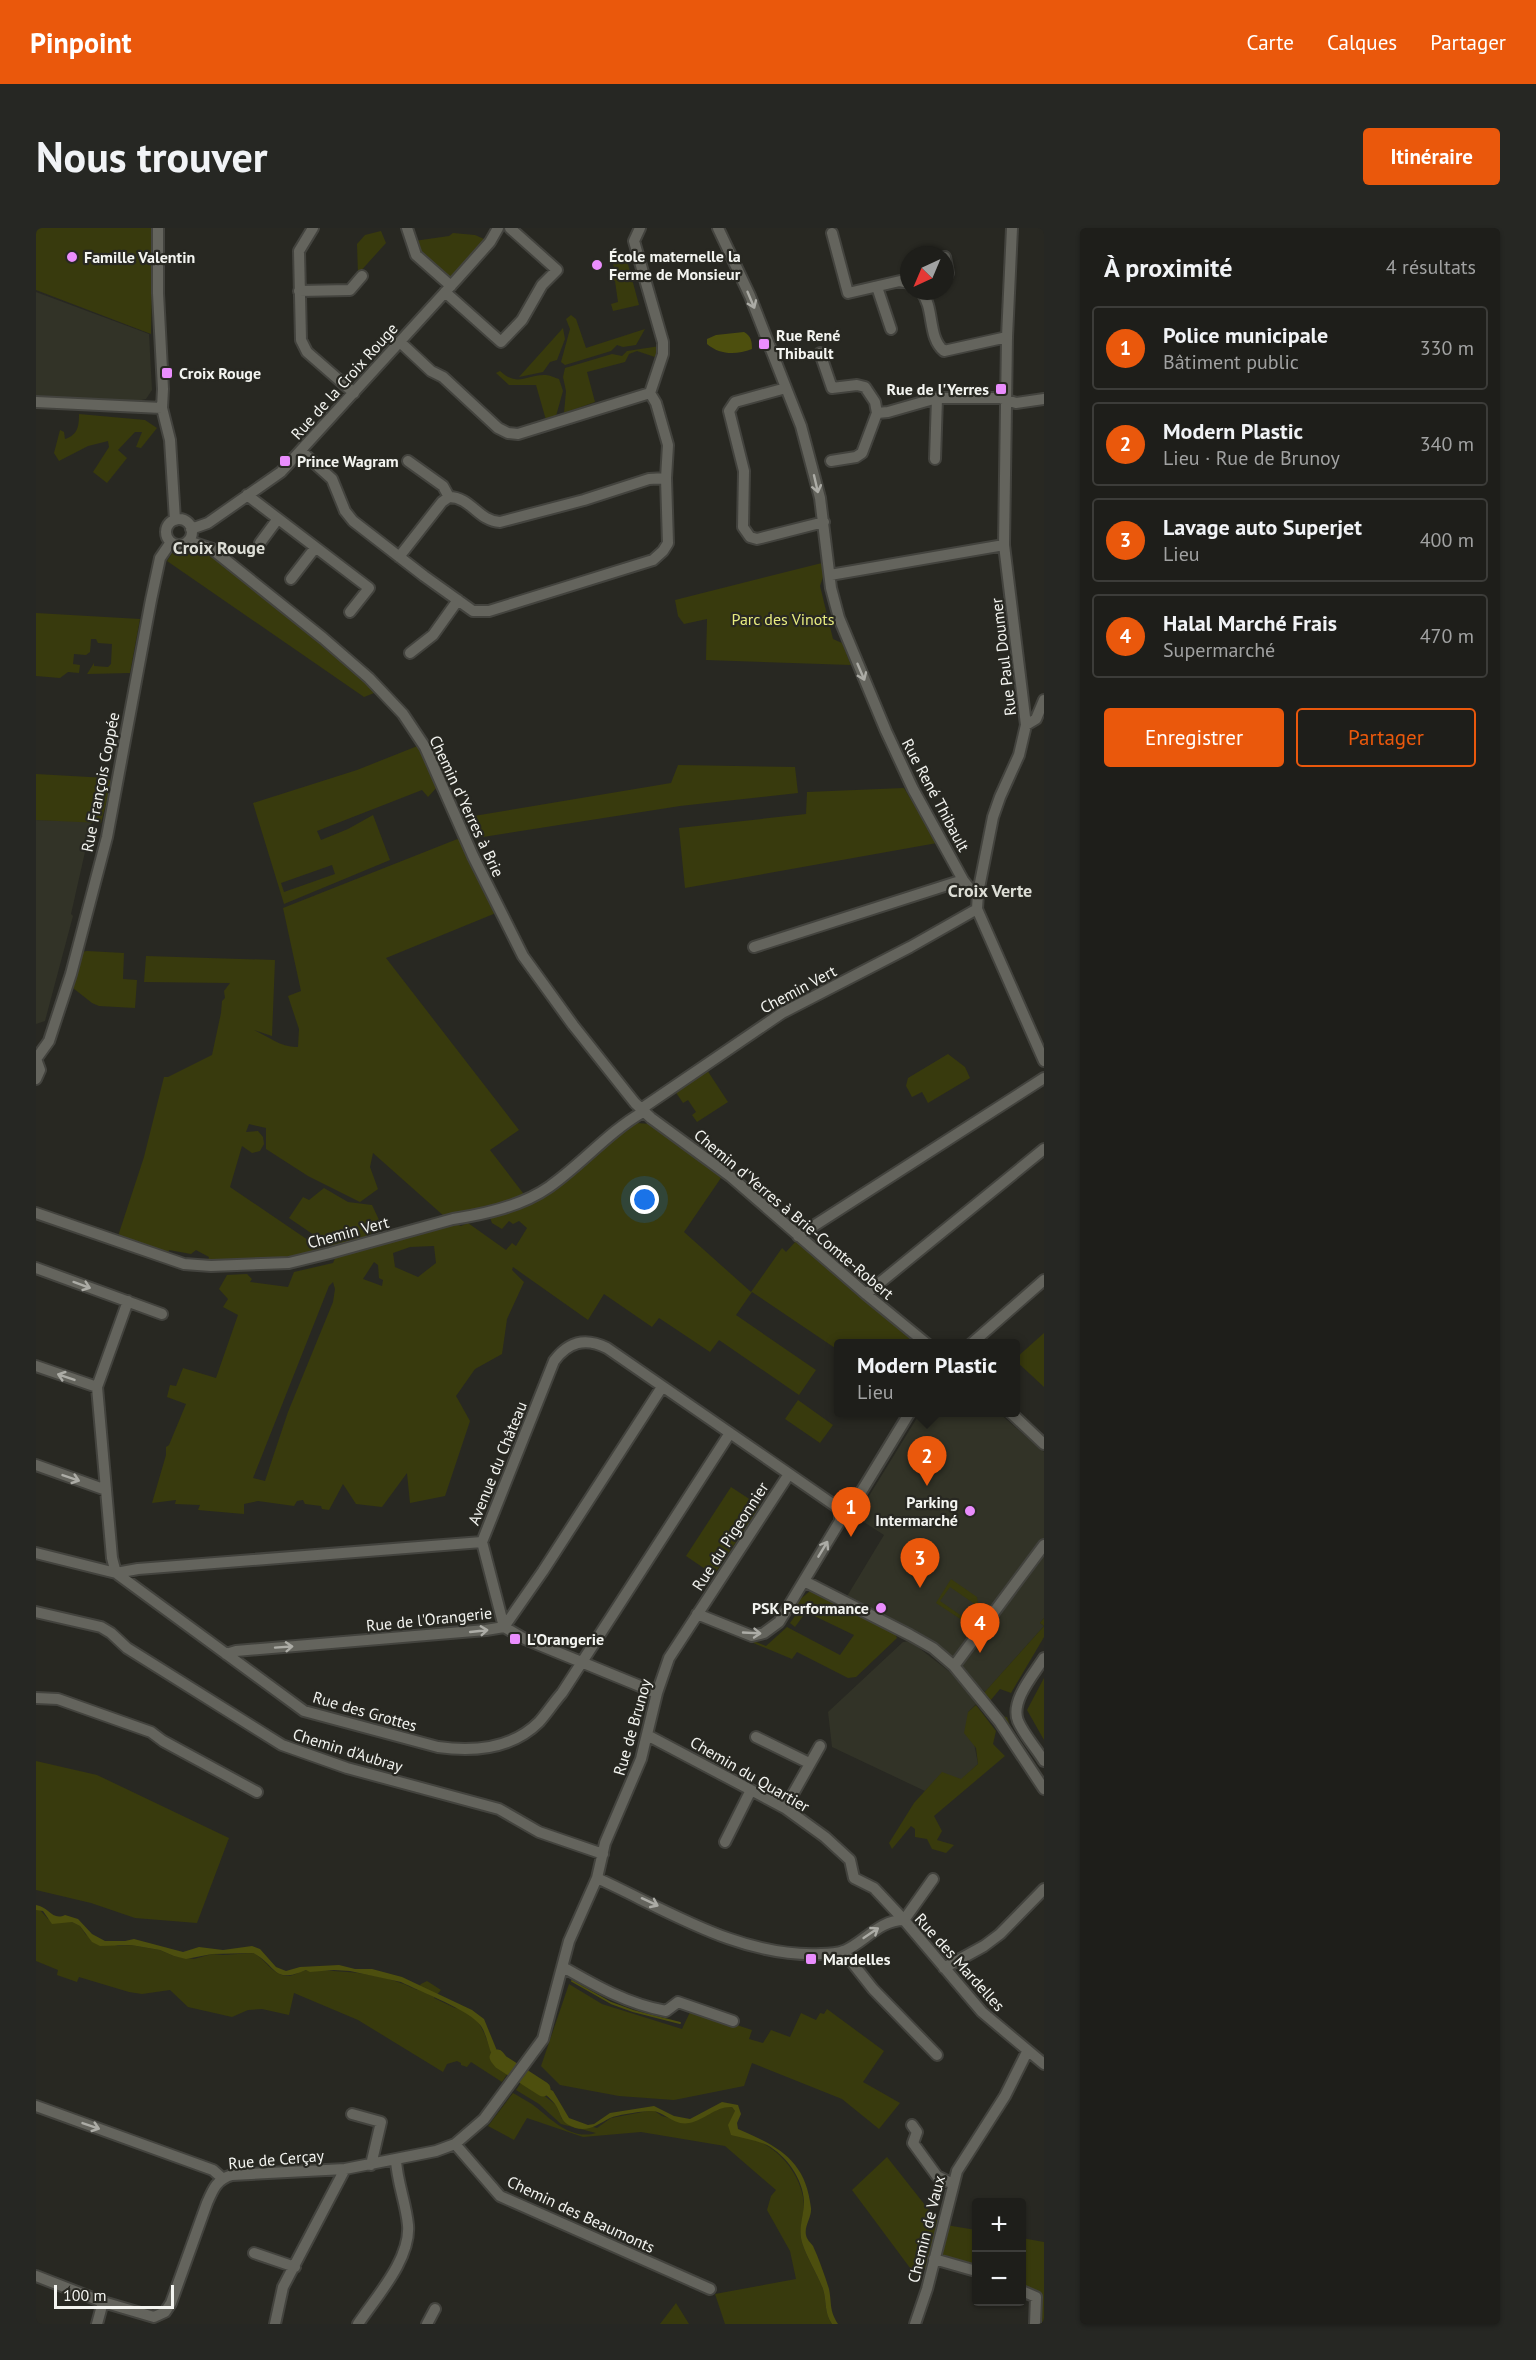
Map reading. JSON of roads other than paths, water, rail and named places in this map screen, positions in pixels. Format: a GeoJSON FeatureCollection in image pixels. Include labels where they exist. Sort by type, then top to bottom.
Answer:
{"type":"FeatureCollection","features":[{"type":"Feature","properties":{"kind":"street"},"geometry":{"type":"LineString","coordinates":[[158,228],[162,408],[170,440],[175,520]]}},
{"type":"Feature","properties":{"kind":"street"},"geometry":{"type":"LineString","coordinates":[[313,228],[299,250],[301,340],[303,348],[354,393]]}},
{"type":"Feature","properties":{"kind":"street"},"geometry":{"type":"LineString","coordinates":[[407,228],[410,243],[416,255],[501,342],[522,320],[542,285],[557,270],[510,228]]}},
{"type":"Feature","properties":{"kind":"street","name":"Rue de la Croix Rouge"},"geometry":{"type":"LineString","coordinates":[[191,529],[208,523],[281,472],[490,242],[498,228]]}},
{"type":"Feature","properties":{"kind":"street"},"geometry":{"type":"LineString","coordinates":[[301,451],[332,479],[345,511],[353,522],[473,611],[489,611],[653,560],[663,552],[668,543],[666,478],[668,445],[656,403],[650,393],[663,354],[663,342],[634,241],[640,228]]}},
{"type":"Feature","properties":{"kind":"street","name":"Rue René Thibault"},"geometry":{"type":"LineString","coordinates":[[718,228],[750,296],[801,426],[824,522],[831,588],[839,618],[913,789],[963,880],[970,889],[978,893]]}},
{"type":"Feature","properties":{"kind":"street","name":"Rue Paul Doumer"},"geometry":{"type":"LineString","coordinates":[[1012,228],[1007,338],[1004,545],[1035,722],[993,817],[977,909],[1044,1061]]}},
{"type":"Feature","properties":{"kind":"street"},"geometry":{"type":"LineString","coordinates":[[832,233],[848,293],[900,281]]}},
{"type":"Feature","properties":{"kind":"street"},"geometry":{"type":"LineString","coordinates":[[299,291],[350,290],[362,276]]}},
{"type":"Feature","properties":{"kind":"street"},"geometry":{"type":"LineString","coordinates":[[877,286],[891,329]]}},
{"type":"Feature","properties":{"kind":"street"},"geometry":{"type":"LineString","coordinates":[[927,300],[937,345],[945,351],[1007,338]]}},
{"type":"Feature","properties":{"kind":"street"},"geometry":{"type":"LineString","coordinates":[[400,342],[431,371],[443,377],[498,428],[508,433],[518,434],[650,393]]}},
{"type":"Feature","properties":{"kind":"street"},"geometry":{"type":"LineString","coordinates":[[820,352],[832,388],[857,385],[865,387],[875,402],[877,412],[862,453],[856,457],[831,461]]}},
{"type":"Feature","properties":{"kind":"street"},"geometry":{"type":"LineString","coordinates":[[786,388],[735,402],[729,411],[744,471],[743,527],[750,537],[757,539],[824,522]]}},
{"type":"Feature","properties":{"kind":"street"},"geometry":{"type":"LineString","coordinates":[[935,459],[937,398]]}},
{"type":"Feature","properties":{"kind":"street"},"geometry":{"type":"LineString","coordinates":[[877,412],[888,412],[937,398],[1000,398],[1016,403],[1044,399]]}},
{"type":"Feature","properties":{"kind":"street"},"geometry":{"type":"LineString","coordinates":[[36,402],[162,408]]}},
{"type":"Feature","properties":{"kind":"street"},"geometry":{"type":"LineString","coordinates":[[408,460],[443,486],[449,497]]}},
{"type":"Feature","properties":{"kind":"street"},"geometry":{"type":"LineString","coordinates":[[399,557],[442,502],[449,497],[459,497],[488,520],[509,522],[629,484],[666,478]]}},
{"type":"Feature","properties":{"kind":"street"},"geometry":{"type":"LineString","coordinates":[[247,495],[369,588],[350,612]]}},
{"type":"Feature","properties":{"kind":"street"},"geometry":{"type":"LineString","coordinates":[[175,520],[183,520],[191,529],[188,541],[182,544],[171,542],[166,528],[175,520]]}},
{"type":"Feature","properties":{"kind":"street"},"geometry":{"type":"LineString","coordinates":[[260,543],[277,520]]}},
{"type":"Feature","properties":{"kind":"street","name":"Chemin d'Yerres à Brie"},"geometry":{"type":"LineString","coordinates":[[188,541],[212,549],[323,638],[369,678],[403,714],[425,747],[473,856],[523,956],[579,1033],[642,1111]]}},
{"type":"Feature","properties":{"kind":"street","name":"Rue François Coppée"},"geometry":{"type":"LineString","coordinates":[[36,1059],[49,1041],[71,974],[107,837],[158,567],[171,542]]}},
{"type":"Feature","properties":{"kind":"street"},"geometry":{"type":"LineString","coordinates":[[830,575],[1004,545]]}},
{"type":"Feature","properties":{"kind":"street"},"geometry":{"type":"LineString","coordinates":[[291,579],[315,548]]}},
{"type":"Feature","properties":{"kind":"street"},"geometry":{"type":"LineString","coordinates":[[410,653],[433,635],[458,600]]}},
{"type":"Feature","properties":{"kind":"street"},"geometry":{"type":"LineString","coordinates":[[1035,722],[1044,700]]}},
{"type":"Feature","properties":{"kind":"street"},"geometry":{"type":"LineString","coordinates":[[754,947],[963,880]]}},
{"type":"Feature","properties":{"kind":"street","name":"Chemin Vert"},"geometry":{"type":"LineString","coordinates":[[36,1213],[184,1264],[211,1266],[289,1263],[453,1219],[473,1216],[530,1198],[550,1186],[642,1111],[782,1013],[910,947],[977,909]]}},
{"type":"Feature","properties":{"kind":"street"},"geometry":{"type":"LineString","coordinates":[[36,1059],[40,1070],[36,1079]]}},
{"type":"Feature","properties":{"kind":"street"},"geometry":{"type":"LineString","coordinates":[[798,1236],[1044,1078]]}},
{"type":"Feature","properties":{"kind":"street","name":"Chemin d'Yerres à Brie-Comte-Robert"},"geometry":{"type":"LineString","coordinates":[[642,1111],[730,1176],[921,1339]]}},
{"type":"Feature","properties":{"kind":"street"},"geometry":{"type":"LineString","coordinates":[[866,1294],[1044,1149]]}},
{"type":"Feature","properties":{"kind":"street"},"geometry":{"type":"LineString","coordinates":[[36,1268],[162,1314]]}},
{"type":"Feature","properties":{"kind":"street"},"geometry":{"type":"LineString","coordinates":[[977,1339],[1044,1280]]}},
{"type":"Feature","properties":{"kind":"street"},"geometry":{"type":"LineString","coordinates":[[116,1573],[112,1558],[97,1387],[128,1301]]}},
{"type":"Feature","properties":{"kind":"street","name":"Avenue du Château"},"geometry":{"type":"LineString","coordinates":[[36,1552],[116,1573],[138,1569],[482,1542],[554,1361],[561,1350],[574,1342],[590,1341],[598,1344],[841,1509]]}},
{"type":"Feature","properties":{"kind":"street"},"geometry":{"type":"LineString","coordinates":[[36,1366],[97,1387]]}},
{"type":"Feature","properties":{"kind":"street"},"geometry":{"type":"LineString","coordinates":[[504,1627],[662,1387]]}},
{"type":"Feature","properties":{"kind":"street"},"geometry":{"type":"LineString","coordinates":[[697,1614],[752,1636],[764,1633],[779,1622],[840,1521],[841,1509],[855,1502],[908,1417]]}},
{"type":"Feature","properties":{"kind":"street"},"geometry":{"type":"LineString","coordinates":[[1014,1417],[1044,1444]]}},
{"type":"Feature","properties":{"kind":"street","name":"Rue des Grottes"},"geometry":{"type":"LineString","coordinates":[[116,1573],[304,1711],[438,1747],[459,1750],[488,1748],[514,1740],[538,1723],[562,1693],[730,1434]]}},
{"type":"Feature","properties":{"kind":"street"},"geometry":{"type":"LineString","coordinates":[[36,1465],[106,1490]]}},
{"type":"Feature","properties":{"kind":"street","name":"Rue du Pigeonnier"},"geometry":{"type":"LineString","coordinates":[[697,1614],[789,1474]]}},
{"type":"Feature","properties":{"kind":"street"},"geometry":{"type":"LineString","coordinates":[[482,1542],[504,1627]]}},
{"type":"Feature","properties":{"kind":"street"},"geometry":{"type":"LineString","coordinates":[[954,1666],[1044,1545]]}},
{"type":"Feature","properties":{"kind":"street"},"geometry":{"type":"LineString","coordinates":[[804,1581],[933,1648],[954,1666],[999,1721],[1044,1789]]}},
{"type":"Feature","properties":{"kind":"street","name":"Chemin d'Aubray"},"geometry":{"type":"LineString","coordinates":[[36,1612],[101,1627],[127,1648],[282,1745],[347,1768],[499,1809],[538,1832],[603,1854]]}},
{"type":"Feature","properties":{"kind":"street","name":"Rue de Brunoy"},"geometry":{"type":"LineString","coordinates":[[513,2082],[543,2039],[569,1941],[597,1878],[603,1854],[641,1759],[657,1693],[669,1658],[697,1614]]}},
{"type":"Feature","properties":{"kind":"street","name":"Rue de l'Orangerie"},"geometry":{"type":"LineString","coordinates":[[226,1654],[236,1651],[504,1627],[525,1639],[657,1693]]}},
{"type":"Feature","properties":{"kind":"street"},"geometry":{"type":"LineString","coordinates":[[1044,1658],[1020,1696],[1017,1709],[1018,1720],[1044,1761]]}},
{"type":"Feature","properties":{"kind":"street"},"geometry":{"type":"LineString","coordinates":[[36,1698],[58,1699],[151,1732],[163,1741],[257,1792]]}},
{"type":"Feature","properties":{"kind":"street","name":"Chemin du Quartier"},"geometry":{"type":"LineString","coordinates":[[647,1736],[785,1808],[825,1837],[850,1860],[854,1878],[874,1888],[904,1920]]}},
{"type":"Feature","properties":{"kind":"street"},"geometry":{"type":"LineString","coordinates":[[756,1737],[809,1763]]}},
{"type":"Feature","properties":{"kind":"street"},"geometry":{"type":"LineString","coordinates":[[785,1808],[820,1746]]}},
{"type":"Feature","properties":{"kind":"street"},"geometry":{"type":"LineString","coordinates":[[725,1842],[751,1790]]}},
{"type":"Feature","properties":{"kind":"street","name":"Rue des Mardelles"},"geometry":{"type":"LineString","coordinates":[[597,1878],[717,1935],[765,1950],[820,1954],[843,1951],[883,1924],[894,1920],[904,1920],[982,2012],[1044,2064]]}},
{"type":"Feature","properties":{"kind":"street"},"geometry":{"type":"LineString","coordinates":[[904,1920],[933,1879]]}},
{"type":"Feature","properties":{"kind":"street"},"geometry":{"type":"LineString","coordinates":[[944,1968],[984,1946],[1000,1934],[1044,1889]]}},
{"type":"Feature","properties":{"kind":"street"},"geometry":{"type":"LineString","coordinates":[[843,1951],[873,1989],[937,2055]]}},
{"type":"Feature","properties":{"kind":"street"},"geometry":{"type":"LineString","coordinates":[[563,1967],[613,1995],[642,2007],[666,2011],[678,2002],[733,2021]]}},
{"type":"Feature","properties":{"kind":"street","name":"Chemin de Vaux"},"geometry":{"type":"LineString","coordinates":[[915,2324],[927,2289],[957,2170],[1005,2096],[1027,2052]]}},
{"type":"Feature","properties":{"kind":"street","name":"Rue de Cerçay"},"geometry":{"type":"LineString","coordinates":[[36,2276],[103,2302],[162,2319],[171,2303],[213,2188],[222,2178],[232,2175],[345,2169],[436,2151],[455,2144],[484,2119],[513,2082]]}},
{"type":"Feature","properties":{"kind":"street"},"geometry":{"type":"LineString","coordinates":[[36,2106],[213,2170],[222,2178]]}},
{"type":"Feature","properties":{"kind":"street"},"geometry":{"type":"LineString","coordinates":[[352,2114],[381,2122],[371,2165]]}},
{"type":"Feature","properties":{"kind":"street"},"geometry":{"type":"LineString","coordinates":[[912,2125],[917,2132],[913,2143],[937,2176],[953,2184]]}},
{"type":"Feature","properties":{"kind":"street","name":"Chemin des Beaumonts"},"geometry":{"type":"LineString","coordinates":[[455,2144],[500,2196],[710,2289]]}},
{"type":"Feature","properties":{"kind":"street"},"geometry":{"type":"LineString","coordinates":[[358,2324],[401,2260],[406,2244],[408,2223],[396,2160]]}},
{"type":"Feature","properties":{"kind":"street"},"geometry":{"type":"LineString","coordinates":[[275,2324],[283,2288],[345,2169]]}},
{"type":"Feature","properties":{"kind":"street"},"geometry":{"type":"LineString","coordinates":[[254,2253],[295,2267]]}},
{"type":"Feature","properties":{"kind":"street"},"geometry":{"type":"LineString","coordinates":[[934,2259],[972,2270]]}},
{"type":"Feature","properties":{"kind":"street"},"geometry":{"type":"LineString","coordinates":[[1026,2293],[1036,2297],[1035,2324]]}},
{"type":"Feature","properties":{"kind":"street"},"geometry":{"type":"LineString","coordinates":[[97,2324],[103,2302]]}},
{"type":"Feature","properties":{"kind":"street"},"geometry":{"type":"LineString","coordinates":[[427,2324],[435,2309]]}},
{"type":"Feature","properties":{"kind":"waterway"},"geometry":{"type":"LineString","coordinates":[[572,1981],[611,2003],[680,2023]]}},
{"type":"Feature","properties":{"kind":"waterway"},"geometry":{"type":"LineString","coordinates":[[497,2057],[501,2062],[543,2089]]}},
{"type":"Feature","properties":{"kind":"place","name":"Famille Valentin"},"geometry":{"type":"Point","coordinates":[72,257]}},
{"type":"Feature","properties":{"kind":"place","name":"École maternelle la Ferme de Monsieur"},"geometry":{"type":"Point","coordinates":[597,265]}},
{"type":"Feature","properties":{"kind":"place","name":"Rue René Thibault"},"geometry":{"type":"Point","coordinates":[764,344]}},
{"type":"Feature","properties":{"kind":"place","name":"Croix Rouge"},"geometry":{"type":"Point","coordinates":[167,373]}},
{"type":"Feature","properties":{"kind":"place","name":"Rue de l'Yerres"},"geometry":{"type":"Point","coordinates":[1001,389]}},
{"type":"Feature","properties":{"kind":"place","name":"Prince Wagram"},"geometry":{"type":"Point","coordinates":[285,461]}},
{"type":"Feature","properties":{"kind":"place","name":"Modern Plastic"},"geometry":{"type":"Point","coordinates":[927,1486]}},
{"type":"Feature","properties":{"kind":"place","name":"Parking Intermarché"},"geometry":{"type":"Point","coordinates":[970,1511]}},
{"type":"Feature","properties":{"kind":"place","name":"Police municipale"},"geometry":{"type":"Point","coordinates":[851,1537]}},
{"type":"Feature","properties":{"kind":"place","name":"Lavage auto Superjet"},"geometry":{"type":"Point","coordinates":[920,1588]}},
{"type":"Feature","properties":{"kind":"place","name":"PSK Performance"},"geometry":{"type":"Point","coordinates":[881,1608]}},
{"type":"Feature","properties":{"kind":"place","name":"L'Orangerie"},"geometry":{"type":"Point","coordinates":[515,1639]}},
{"type":"Feature","properties":{"kind":"place","name":"Halal Marché Frais"},"geometry":{"type":"Point","coordinates":[980,1653]}},
{"type":"Feature","properties":{"kind":"place","name":"Mardelles"},"geometry":{"type":"Point","coordinates":[811,1959]}},
{"type":"Feature","properties":{"kind":"district","name":"Croix Rouge"},"geometry":{"type":"Point","coordinates":[219,548]}},
{"type":"Feature","properties":{"kind":"district","name":"Croix Verte"},"geometry":{"type":"Point","coordinates":[990,891]}},
{"type":"Feature","properties":{"kind":"park label","name":"Parc des Vinots"},"geometry":{"type":"Point","coordinates":[783,619]}}]}
